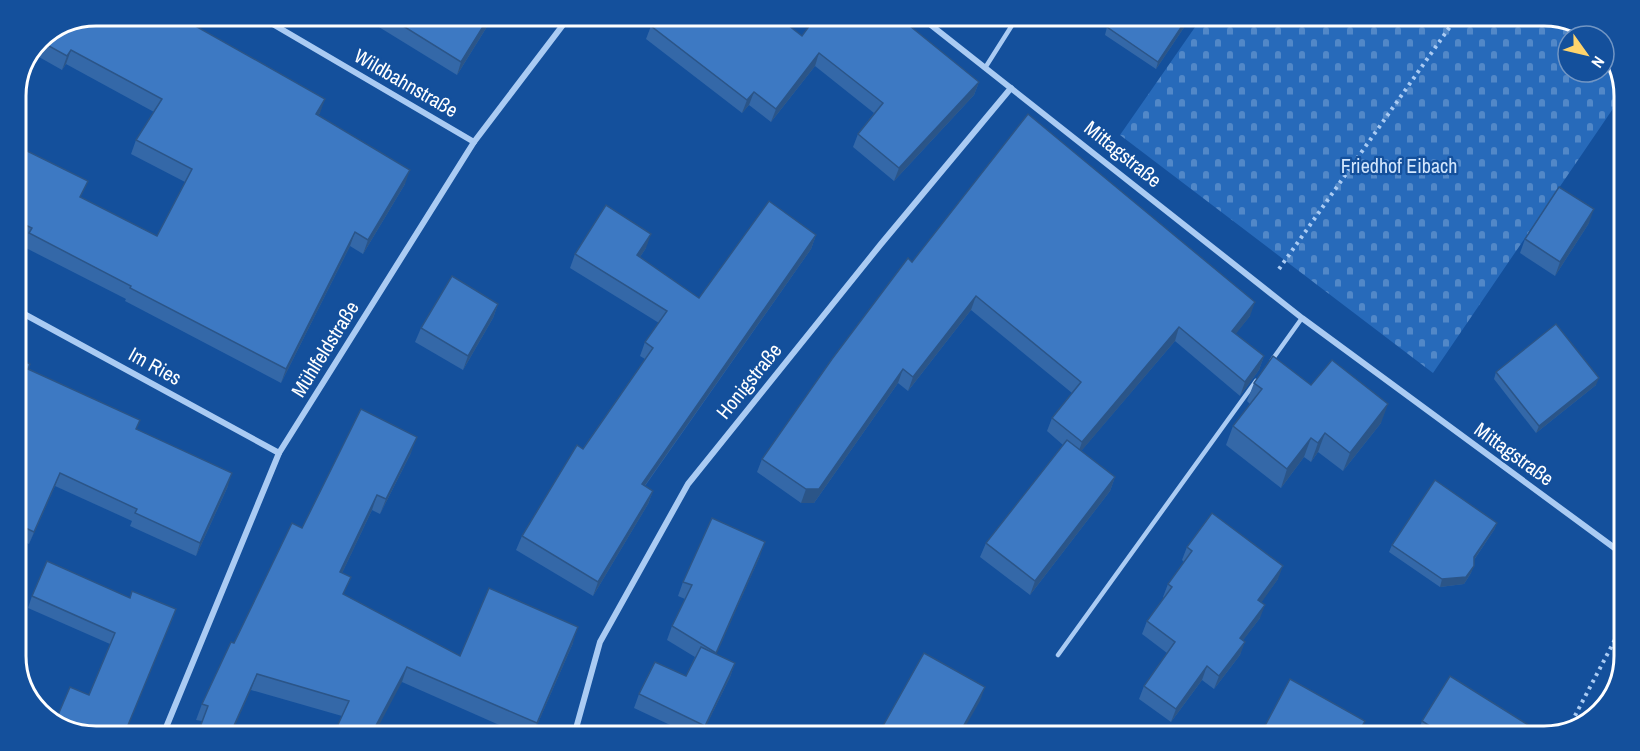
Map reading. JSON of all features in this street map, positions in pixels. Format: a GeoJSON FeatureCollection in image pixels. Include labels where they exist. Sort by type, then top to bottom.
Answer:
{"type":"FeatureCollection","features":[{"type":"Feature","properties":{"kind":"street","name":"Wildbahnstraße"},"geometry":{"type":"LineString","coordinates":[[276,26],[474,142]]}},
{"type":"Feature","properties":{"kind":"street","name":"Mühlfeldstraße"},"geometry":{"type":"LineString","coordinates":[[167,726],[279,453],[474,142],[562,26]]}},
{"type":"Feature","properties":{"kind":"street","name":"Mittagstraße"},"geometry":{"type":"LineString","coordinates":[[932,26],[1302,318],[1614,548]]}},
{"type":"Feature","properties":{"kind":"street","name":"Honigstraße"},"geometry":{"type":"LineString","coordinates":[[576,726],[600,642],[688,484],[880,244],[1011,88]]}},
{"type":"Feature","properties":{"kind":"street","name":"Im Ries"},"geometry":{"type":"LineString","coordinates":[[26,315],[279,453]]}},
{"type":"Feature","properties":{"kind":"lane"},"geometry":{"type":"LineString","coordinates":[[985,68],[1012,26]]}},
{"type":"Feature","properties":{"kind":"lane"},"geometry":{"type":"LineString","coordinates":[[1267,366],[1302,318]]}},
{"type":"Feature","properties":{"kind":"lane"},"geometry":{"type":"LineString","coordinates":[[1058,655],[1260,376]]}},
{"type":"Feature","properties":{"kind":"path"},"geometry":{"type":"LineString","coordinates":[[1265,289],[1450,26]]}},
{"type":"Feature","properties":{"kind":"path"},"geometry":{"type":"LineString","coordinates":[[1573,719],[1614,642]]}},
{"type":"Feature","properties":{"kind":"green space","name":"Friedhof Eibach"},"geometry":{"type":"Polygon","coordinates":[[[1196,26],[1556,27],[1556,84],[1613,84],[1614,107],[1433,373],[1120,135],[1196,26]]]}},
{"type":"Feature","properties":{"kind":"building"},"geometry":{"type":"Polygon","coordinates":[[[86,26],[196,26],[325,99],[316,114],[410,170],[368,240],[355,232],[286,369],[29,233],[32,228],[26,225],[26,150],[88,181],[80,197],[157,236],[192,169],[136,140],[162,99],[71,50],[67,56],[47,45],[73,29],[86,26]]]}},
{"type":"Feature","properties":{"kind":"building"},"geometry":{"type":"Polygon","coordinates":[[[403,26],[483,26],[461,62],[403,26]]]}},
{"type":"Feature","properties":{"kind":"building"},"geometry":{"type":"Polygon","coordinates":[[[651,26],[789,26],[802,36],[809,26],[910,26],[979,82],[899,168],[858,134],[883,103],[819,53],[776,109],[754,92],[747,100],[651,26]]]}},
{"type":"Feature","properties":{"kind":"building"},"geometry":{"type":"Polygon","coordinates":[[[1108,26],[1182,26],[1158,62],[1108,26]]]}},
{"type":"Feature","properties":{"kind":"building"},"geometry":{"type":"Polygon","coordinates":[[[1028,114],[1255,302],[1232,331],[1264,356],[1245,382],[1179,327],[1082,442],[1052,418],[1081,382],[976,296],[913,377],[903,369],[819,489],[806,489],[762,459],[832,359],[908,258],[912,262],[1028,114]]]}},
{"type":"Feature","properties":{"kind":"building"},"geometry":{"type":"Polygon","coordinates":[[[1559,187],[1594,209],[1560,262],[1525,239],[1559,187]]]}},
{"type":"Feature","properties":{"kind":"building"},"geometry":{"type":"Polygon","coordinates":[[[769,201],[816,235],[642,484],[653,491],[598,582],[522,536],[577,445],[583,449],[653,348],[645,342],[667,311],[575,254],[606,205],[651,234],[637,255],[699,298],[769,201]]]}},
{"type":"Feature","properties":{"kind":"building"},"geometry":{"type":"Polygon","coordinates":[[[452,276],[498,304],[468,356],[421,328],[452,276]]]}},
{"type":"Feature","properties":{"kind":"building"},"geometry":{"type":"Polygon","coordinates":[[[1556,324],[1599,378],[1539,426],[1496,372],[1556,324]]]}},
{"type":"Feature","properties":{"kind":"building"},"geometry":{"type":"Polygon","coordinates":[[[1273,356],[1311,385],[1332,360],[1388,404],[1350,453],[1325,433],[1318,443],[1311,438],[1287,469],[1233,426],[1262,389],[1254,383],[1273,356]]]}},
{"type":"Feature","properties":{"kind":"building"},"geometry":{"type":"Polygon","coordinates":[[[26,362],[30,364],[28,369],[140,420],[136,429],[232,473],[200,543],[135,513],[137,509],[60,473],[34,532],[26,528],[26,362]]]}},
{"type":"Feature","properties":{"kind":"building"},"geometry":{"type":"Polygon","coordinates":[[[361,409],[417,437],[386,499],[377,495],[340,572],[351,577],[343,594],[460,656],[489,588],[578,627],[537,723],[407,667],[376,726],[337,726],[349,701],[257,674],[234,726],[200,726],[208,706],[202,704],[292,523],[302,528],[361,409]]]}},
{"type":"Feature","properties":{"kind":"building"},"geometry":{"type":"Polygon","coordinates":[[[1067,440],[1115,477],[1035,581],[986,543],[1067,440]]]}},
{"type":"Feature","properties":{"kind":"building"},"geometry":{"type":"Polygon","coordinates":[[[1435,480],[1497,523],[1474,557],[1474,566],[1466,577],[1442,579],[1392,545],[1435,480]]]}},
{"type":"Feature","properties":{"kind":"building"},"geometry":{"type":"Polygon","coordinates":[[[1212,513],[1283,566],[1258,600],[1265,605],[1240,638],[1245,642],[1219,676],[1207,666],[1176,709],[1144,686],[1175,642],[1147,621],[1172,587],[1168,584],[1192,551],[1187,547],[1212,513]]]}},
{"type":"Feature","properties":{"kind":"building"},"geometry":{"type":"Polygon","coordinates":[[[712,518],[765,542],[716,653],[672,626],[692,585],[683,582],[712,518]]]}},
{"type":"Feature","properties":{"kind":"building"},"geometry":{"type":"Polygon","coordinates":[[[47,561],[130,598],[132,591],[176,609],[128,726],[82,724],[58,715],[70,687],[89,695],[115,633],[32,596],[47,561]]]}},
{"type":"Feature","properties":{"kind":"building"},"geometry":{"type":"Polygon","coordinates":[[[701,647],[735,663],[705,726],[639,694],[655,662],[686,676],[701,647]]]}},
{"type":"Feature","properties":{"kind":"building"},"geometry":{"type":"Polygon","coordinates":[[[924,653],[985,687],[963,726],[883,726],[924,653]]]}},
{"type":"Feature","properties":{"kind":"building"},"geometry":{"type":"Polygon","coordinates":[[[1450,676],[1530,726],[1430,726],[1422,721],[1450,676]]]}},
{"type":"Feature","properties":{"kind":"building"},"geometry":{"type":"Polygon","coordinates":[[[1290,679],[1365,721],[1362,726],[1265,726],[1290,679]]]}}]}
